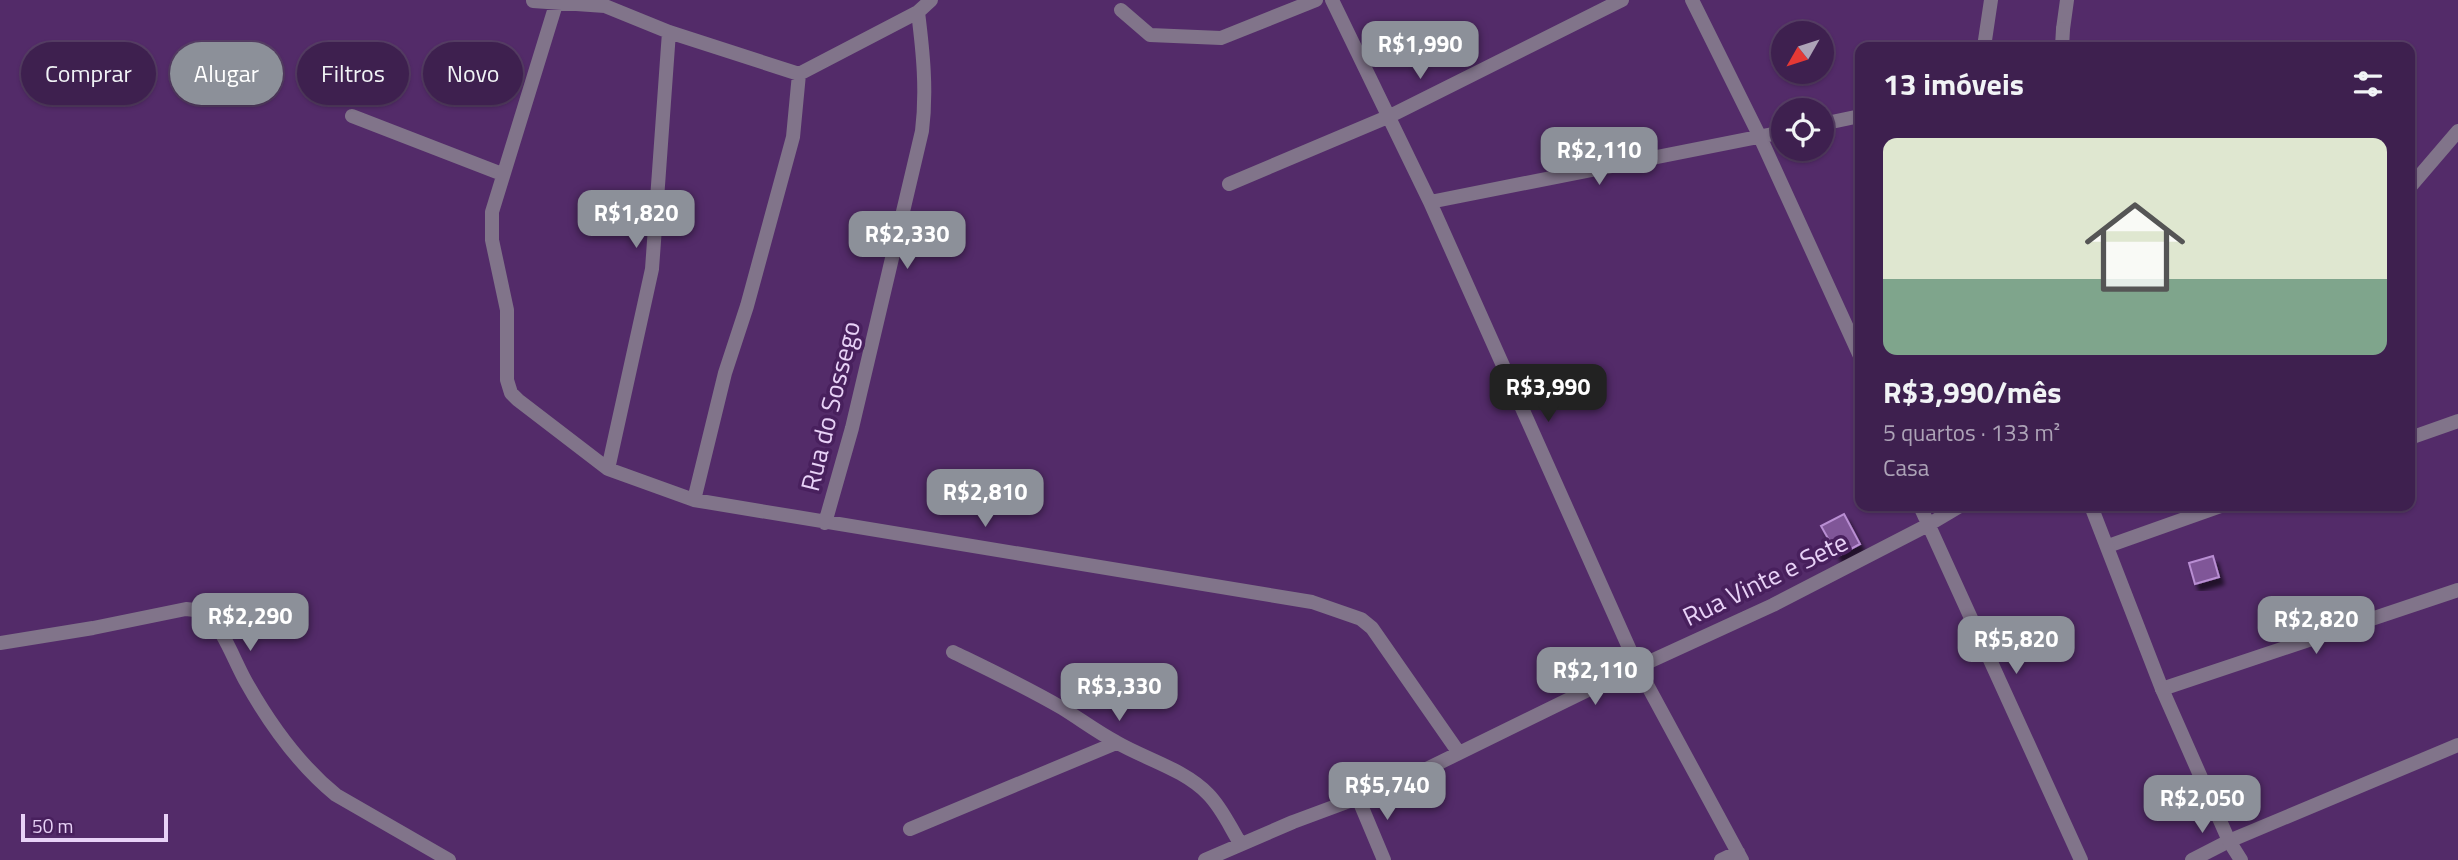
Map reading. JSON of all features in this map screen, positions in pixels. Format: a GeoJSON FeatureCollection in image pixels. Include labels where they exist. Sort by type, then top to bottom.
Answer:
{"type":"FeatureCollection","features":[{"type":"Feature","properties":{"kind":"street"},"geometry":{"type":"LineString","coordinates":[[533,1],[605,5],[669,32],[799,74],[918,12],[931,0]]}},
{"type":"Feature","properties":{"kind":"street"},"geometry":{"type":"LineString","coordinates":[[1121,10],[1150,35],[1221,38],[1316,0]]}},
{"type":"Feature","properties":{"kind":"street"},"geometry":{"type":"LineString","coordinates":[[1332,0],[1430,202],[1638,668],[1740,856],[1721,860]]}},
{"type":"Feature","properties":{"kind":"street"},"geometry":{"type":"LineString","coordinates":[[1229,184],[1390,116],[1622,0]]}},
{"type":"Feature","properties":{"kind":"street"},"geometry":{"type":"LineString","coordinates":[[1692,0],[1760,137],[1855,345]]}},
{"type":"Feature","properties":{"kind":"street"},"geometry":{"type":"LineString","coordinates":[[1985,42],[1992,0]]}},
{"type":"Feature","properties":{"kind":"street"},"geometry":{"type":"LineString","coordinates":[[2062,42],[2067,0]]}},
{"type":"Feature","properties":{"kind":"street"},"geometry":{"type":"LineString","coordinates":[[557,1],[492,212],[492,240],[507,310],[507,380],[511,393],[608,469],[694,500],[1312,602],[1361,619],[1372,628],[1459,753]]}},
{"type":"Feature","properties":{"kind":"street","name":"Rua do Sossego"},"geometry":{"type":"LineString","coordinates":[[825,523],[852,428],[922,131],[925,90],[918,12]]}},
{"type":"Feature","properties":{"kind":"street"},"geometry":{"type":"LineString","coordinates":[[608,469],[652,269],[669,32]]}},
{"type":"Feature","properties":{"kind":"street"},"geometry":{"type":"LineString","coordinates":[[694,500],[725,373],[747,306],[793,137],[799,74]]}},
{"type":"Feature","properties":{"kind":"street"},"geometry":{"type":"LineString","coordinates":[[352,116],[502,174]]}},
{"type":"Feature","properties":{"kind":"street"},"geometry":{"type":"LineString","coordinates":[[1834,121],[1855,117]]}},
{"type":"Feature","properties":{"kind":"street"},"geometry":{"type":"LineString","coordinates":[[2415,181],[2458,131]]}},
{"type":"Feature","properties":{"kind":"street"},"geometry":{"type":"LineString","coordinates":[[1430,202],[1771,135]]}},
{"type":"Feature","properties":{"kind":"street"},"geometry":{"type":"LineString","coordinates":[[2415,436],[2458,421]]}},
{"type":"Feature","properties":{"kind":"street"},"geometry":{"type":"LineString","coordinates":[[1922,511],[2081,860]]}},
{"type":"Feature","properties":{"kind":"street","name":"Rua Vinte e Sete"},"geometry":{"type":"LineString","coordinates":[[1205,860],[1240,843],[1398,783],[1773,605],[1952,511]]}},
{"type":"Feature","properties":{"kind":"street"},"geometry":{"type":"LineString","coordinates":[[2093,511],[2162,689],[2229,841],[2241,860]]}},
{"type":"Feature","properties":{"kind":"street"},"geometry":{"type":"LineString","coordinates":[[2108,546],[2207,511]]}},
{"type":"Feature","properties":{"kind":"street"},"geometry":{"type":"LineString","coordinates":[[2162,689],[2458,590]]}},
{"type":"Feature","properties":{"kind":"street"},"geometry":{"type":"LineString","coordinates":[[0,643],[186,609],[204,611],[216,623],[257,701],[286,743],[320,782],[336,795],[449,860]]}},
{"type":"Feature","properties":{"kind":"street"},"geometry":{"type":"LineString","coordinates":[[953,652],[1022,686],[1116,743],[1174,771],[1208,793],[1240,843]]}},
{"type":"Feature","properties":{"kind":"street"},"geometry":{"type":"LineString","coordinates":[[910,830],[1116,743]]}},
{"type":"Feature","properties":{"kind":"street"},"geometry":{"type":"LineString","coordinates":[[2192,860],[2229,841],[2458,745]]}},
{"type":"Feature","properties":{"kind":"street"},"geometry":{"type":"LineString","coordinates":[[1358,797],[1384,860]]}},
{"type":"Feature","properties":{"kind":"building"},"geometry":{"type":"Polygon","coordinates":[[[1844,514],[1860,544],[1838,556],[1821,526],[1844,514]]]}},
{"type":"Feature","properties":{"kind":"building"},"geometry":{"type":"Polygon","coordinates":[[[2213,556],[2219,577],[2195,584],[2189,563],[2213,556]]]}}]}
